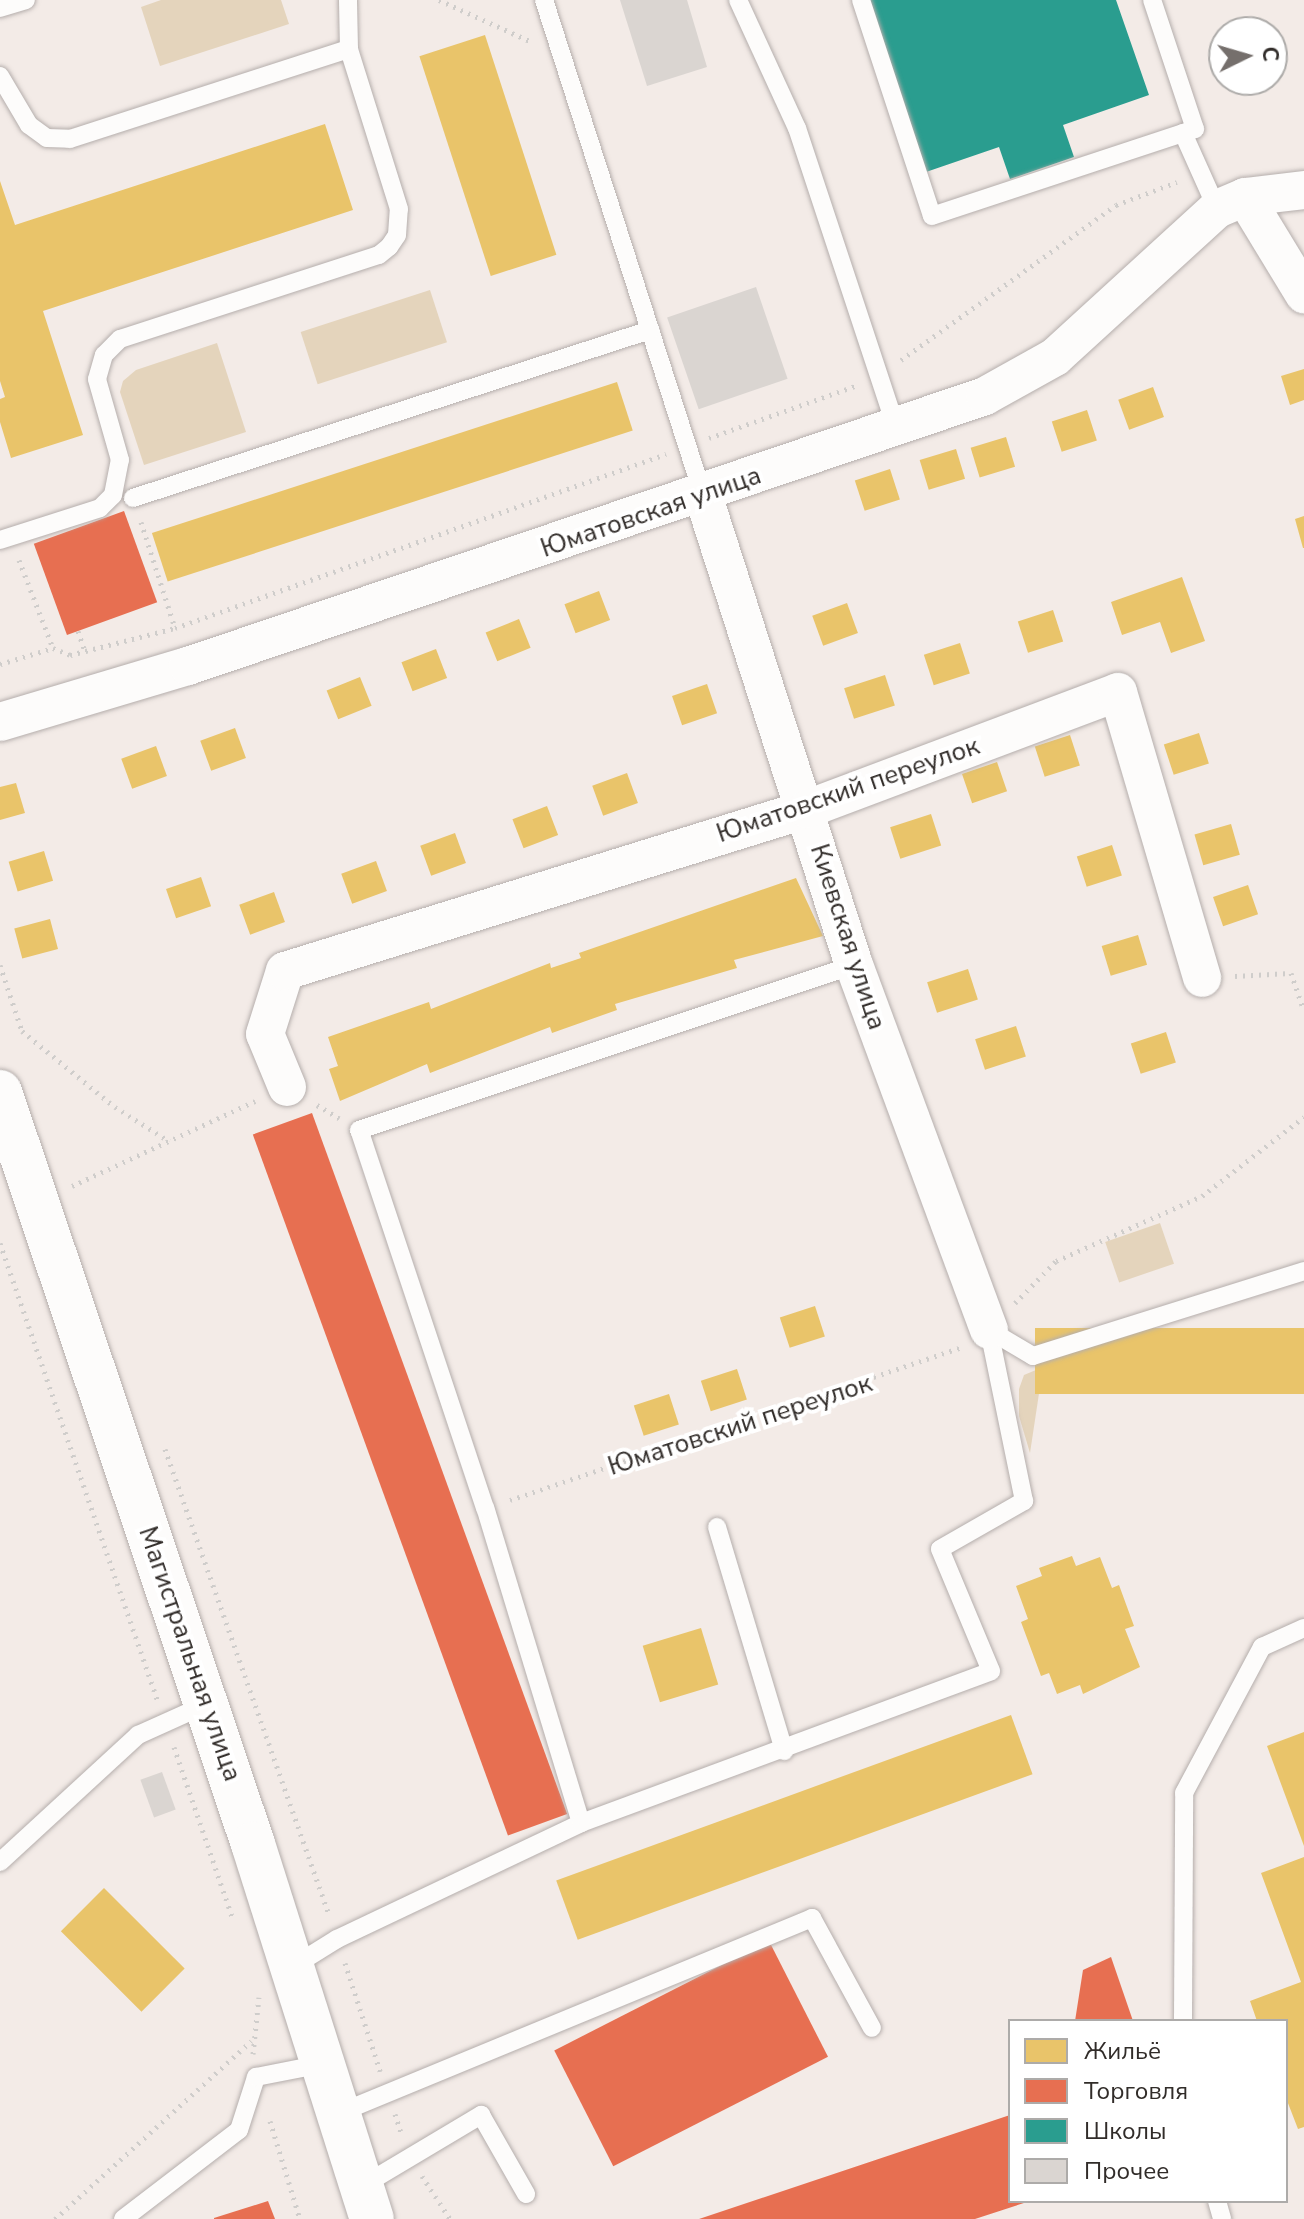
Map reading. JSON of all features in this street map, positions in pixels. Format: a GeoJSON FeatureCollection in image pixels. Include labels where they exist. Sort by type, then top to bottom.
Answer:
{"type":"FeatureCollection","features":[{"type":"Feature","properties":{"kind":"street"},"geometry":{"type":"LineString","coordinates":[[1304,190],[1231,203],[1304,294]]}},
{"type":"Feature","properties":{"kind":"street","name":"Юматовская улица"},"geometry":{"type":"LineString","coordinates":[[0,722],[188,666],[703,495],[985,396],[1055,357],[1231,203]]}},
{"type":"Feature","properties":{"kind":"street","name":"Киевская улица"},"geometry":{"type":"LineString","coordinates":[[703,495],[807,809],[854,965],[989,1330]]}},
{"type":"Feature","properties":{"kind":"street","name":"Юматовский переулок"},"geometry":{"type":"LineString","coordinates":[[287,1087],[265,1034],[285,971],[807,809],[1118,692],[1202,978]]}},
{"type":"Feature","properties":{"kind":"street","name":"Магистральная улица"},"geometry":{"type":"LineString","coordinates":[[0,1092],[62,1196],[207,1704],[366,2203]]}},
{"type":"Feature","properties":{"kind":"lane"},"geometry":{"type":"LineString","coordinates":[[0,8],[26,0]]}},
{"type":"Feature","properties":{"kind":"lane"},"geometry":{"type":"LineString","coordinates":[[5,539],[100,508],[113,495],[120,460],[97,379],[104,355],[120,339],[379,255],[389,247],[399,225],[399,209],[349,49],[348,0]]}},
{"type":"Feature","properties":{"kind":"lane"},"geometry":{"type":"LineString","coordinates":[[544,0],[703,495]]}},
{"type":"Feature","properties":{"kind":"lane"},"geometry":{"type":"LineString","coordinates":[[738,0],[797,128],[876,378],[896,427]]}},
{"type":"Feature","properties":{"kind":"lane"},"geometry":{"type":"LineString","coordinates":[[861,0],[932,216],[1195,129],[1152,0]]}},
{"type":"Feature","properties":{"kind":"lane"},"geometry":{"type":"LineString","coordinates":[[0,76],[37,133],[70,139],[349,49]]}},
{"type":"Feature","properties":{"kind":"lane"},"geometry":{"type":"LineString","coordinates":[[1183,133],[1202,172],[1231,203]]}},
{"type":"Feature","properties":{"kind":"lane"},"geometry":{"type":"LineString","coordinates":[[133,498],[650,330]]}},
{"type":"Feature","properties":{"kind":"lane"},"geometry":{"type":"LineString","coordinates":[[581,1823],[485,1508],[359,1130],[854,965]]}},
{"type":"Feature","properties":{"kind":"lane"},"geometry":{"type":"LineString","coordinates":[[989,1330],[1033,1356],[1304,1271]]}},
{"type":"Feature","properties":{"kind":"lane"},"geometry":{"type":"LineString","coordinates":[[292,1967],[337,1939],[581,1823],[784,1751],[991,1671],[940,1549],[1024,1501],[989,1330]]}},
{"type":"Feature","properties":{"kind":"lane"},"geometry":{"type":"LineString","coordinates":[[717,1527],[784,1751]]}},
{"type":"Feature","properties":{"kind":"lane"},"geometry":{"type":"LineString","coordinates":[[1183,2019],[1184,1793],[1262,1647],[1304,1628]]}},
{"type":"Feature","properties":{"kind":"lane"},"geometry":{"type":"LineString","coordinates":[[0,1862],[138,1735],[207,1704]]}},
{"type":"Feature","properties":{"kind":"lane"},"geometry":{"type":"LineString","coordinates":[[337,2114],[812,1918],[872,2028]]}},
{"type":"Feature","properties":{"kind":"lane"},"geometry":{"type":"LineString","coordinates":[[123,2219],[239,2130],[256,2077],[322,2064]]}},
{"type":"Feature","properties":{"kind":"lane"},"geometry":{"type":"LineString","coordinates":[[366,2203],[481,2115],[526,2194]]}},
{"type":"Feature","properties":{"kind":"path"},"geometry":{"type":"LineString","coordinates":[[439,0],[562,56]]}},
{"type":"Feature","properties":{"kind":"path"},"geometry":{"type":"LineString","coordinates":[[0,664],[53,648],[70,655],[175,628],[876,378],[1116,205],[1202,172]]}},
{"type":"Feature","properties":{"kind":"path"},"geometry":{"type":"LineString","coordinates":[[133,498],[175,628]]}},
{"type":"Feature","properties":{"kind":"path"},"geometry":{"type":"LineString","coordinates":[[5,539],[53,648]]}},
{"type":"Feature","properties":{"kind":"path"},"geometry":{"type":"LineString","coordinates":[[78,631],[85,651]]}},
{"type":"Feature","properties":{"kind":"path"},"geometry":{"type":"LineString","coordinates":[[0,965],[22,1031],[115,1107],[169,1141]]}},
{"type":"Feature","properties":{"kind":"path"},"geometry":{"type":"LineString","coordinates":[[1202,978],[1291,973],[1304,1010]]}},
{"type":"Feature","properties":{"kind":"path"},"geometry":{"type":"LineString","coordinates":[[62,1196],[169,1141],[287,1087],[359,1130]]}},
{"type":"Feature","properties":{"kind":"path","name":"Юматовский переулок"},"geometry":{"type":"LineString","coordinates":[[485,1508],[949,1356],[989,1330],[1056,1261],[1202,1196],[1304,1117]]}},
{"type":"Feature","properties":{"kind":"path"},"geometry":{"type":"LineString","coordinates":[[162,1442],[337,1939]]}},
{"type":"Feature","properties":{"kind":"path"},"geometry":{"type":"LineString","coordinates":[[55,2219],[251,2040]]}},
{"type":"Feature","properties":{"kind":"shaded area"},"geometry":{"type":"Polygon","coordinates":[[[161,0],[281,0],[289,24],[160,66],[141,7],[161,0]]]}},
{"type":"Feature","properties":{"kind":"shaded area"},"geometry":{"type":"Polygon","coordinates":[[[430,290],[447,342],[318,384],[301,332],[430,290]]]}},
{"type":"Feature","properties":{"kind":"shaded area"},"geometry":{"type":"Polygon","coordinates":[[[217,343],[246,432],[144,465],[120,392],[123,381],[136,370],[217,343]]]}},
{"type":"Feature","properties":{"kind":"shaded area"},"geometry":{"type":"Polygon","coordinates":[[[1160,1223],[1174,1264],[1119,1283],[1105,1242],[1160,1223]]]}},
{"type":"Feature","properties":{"kind":"shaded area"},"geometry":{"type":"Polygon","coordinates":[[[1043,1367],[1030,1453],[1019,1416],[1019,1389],[1024,1375],[1043,1367]]]}},
{"type":"Feature","properties":{"kind":"building: Жильё"},"geometry":{"type":"Polygon","coordinates":[[[485,35],[556,255],[491,276],[419,56],[485,35]]]}},
{"type":"Feature","properties":{"kind":"building: Жильё"},"geometry":{"type":"Polygon","coordinates":[[[325,124],[353,210],[43,311],[83,435],[11,458],[0,422],[0,399],[5,397],[0,381],[0,181],[15,225],[325,124]]]}},
{"type":"Feature","properties":{"kind":"building: Жильё"},"geometry":{"type":"Polygon","coordinates":[[[1304,369],[1304,400],[1290,405],[1281,376],[1304,369]]]}},
{"type":"Feature","properties":{"kind":"building: Жильё"},"geometry":{"type":"Polygon","coordinates":[[[617,382],[633,431],[168,582],[152,533],[617,382]]]}},
{"type":"Feature","properties":{"kind":"building: Жильё"},"geometry":{"type":"Polygon","coordinates":[[[1153,387],[1164,417],[1129,430],[1118,400],[1153,387]]]}},
{"type":"Feature","properties":{"kind":"building: Жильё"},"geometry":{"type":"Polygon","coordinates":[[[1087,410],[1097,440],[1062,452],[1052,421],[1087,410]]]}},
{"type":"Feature","properties":{"kind":"building: Жильё"},"geometry":{"type":"Polygon","coordinates":[[[1006,437],[1015,467],[980,477],[971,448],[1006,437]]]}},
{"type":"Feature","properties":{"kind":"building: Жильё"},"geometry":{"type":"Polygon","coordinates":[[[956,449],[965,479],[929,490],[920,460],[956,449]]]}},
{"type":"Feature","properties":{"kind":"building: Жильё"},"geometry":{"type":"Polygon","coordinates":[[[890,469],[900,499],[865,511],[855,480],[890,469]]]}},
{"type":"Feature","properties":{"kind":"building: Жильё"},"geometry":{"type":"Polygon","coordinates":[[[1304,516],[1304,548],[1303,548],[1295,519],[1304,516]]]}},
{"type":"Feature","properties":{"kind":"building: Жильё"},"geometry":{"type":"Polygon","coordinates":[[[1182,577],[1205,641],[1171,653],[1160,622],[1122,635],[1111,602],[1182,577]]]}},
{"type":"Feature","properties":{"kind":"building: Жильё"},"geometry":{"type":"Polygon","coordinates":[[[599,591],[610,620],[576,633],[564,604],[599,591]]]}},
{"type":"Feature","properties":{"kind":"building: Жильё"},"geometry":{"type":"Polygon","coordinates":[[[847,603],[858,633],[823,646],[812,616],[847,603]]]}},
{"type":"Feature","properties":{"kind":"building: Жильё"},"geometry":{"type":"Polygon","coordinates":[[[1053,610],[1063,641],[1028,653],[1018,621],[1053,610]]]}},
{"type":"Feature","properties":{"kind":"building: Жильё"},"geometry":{"type":"Polygon","coordinates":[[[519,619],[531,648],[497,661],[486,632],[519,619]]]}},
{"type":"Feature","properties":{"kind":"building: Жильё"},"geometry":{"type":"Polygon","coordinates":[[[960,643],[970,673],[934,685],[924,655],[960,643]]]}},
{"type":"Feature","properties":{"kind":"building: Жильё"},"geometry":{"type":"Polygon","coordinates":[[[436,649],[447,678],[413,691],[401,662],[436,649]]]}},
{"type":"Feature","properties":{"kind":"building: Жильё"},"geometry":{"type":"Polygon","coordinates":[[[885,675],[895,705],[854,719],[844,688],[885,675]]]}},
{"type":"Feature","properties":{"kind":"building: Жильё"},"geometry":{"type":"Polygon","coordinates":[[[360,677],[372,706],[338,719],[327,690],[360,677]]]}},
{"type":"Feature","properties":{"kind":"building: Жильё"},"geometry":{"type":"Polygon","coordinates":[[[707,684],[717,713],[682,725],[672,696],[707,684]]]}},
{"type":"Feature","properties":{"kind":"building: Жильё"},"geometry":{"type":"Polygon","coordinates":[[[235,728],[246,758],[211,771],[200,741],[235,728]]]}},
{"type":"Feature","properties":{"kind":"building: Жильё"},"geometry":{"type":"Polygon","coordinates":[[[1199,733],[1209,763],[1174,775],[1164,744],[1199,733]]]}},
{"type":"Feature","properties":{"kind":"building: Жильё"},"geometry":{"type":"Polygon","coordinates":[[[1070,735],[1080,765],[1045,777],[1035,746],[1070,735]]]}},
{"type":"Feature","properties":{"kind":"building: Жильё"},"geometry":{"type":"Polygon","coordinates":[[[156,746],[167,776],[132,789],[121,759],[156,746]]]}},
{"type":"Feature","properties":{"kind":"building: Жильё"},"geometry":{"type":"Polygon","coordinates":[[[997,762],[1007,791],[972,803],[962,774],[997,762]]]}},
{"type":"Feature","properties":{"kind":"building: Жильё"},"geometry":{"type":"Polygon","coordinates":[[[627,773],[638,803],[603,816],[592,786],[627,773]]]}},
{"type":"Feature","properties":{"kind":"building: Жильё"},"geometry":{"type":"Polygon","coordinates":[[[16,783],[25,813],[0,820],[0,787],[16,783]]]}},
{"type":"Feature","properties":{"kind":"building: Жильё"},"geometry":{"type":"Polygon","coordinates":[[[547,806],[558,835],[524,848],[512,819],[547,806]]]}},
{"type":"Feature","properties":{"kind":"building: Жильё"},"geometry":{"type":"Polygon","coordinates":[[[931,814],[941,845],[900,859],[890,827],[931,814]]]}},
{"type":"Feature","properties":{"kind":"building: Жильё"},"geometry":{"type":"Polygon","coordinates":[[[1231,824],[1240,855],[1203,865],[1194,834],[1231,824]]]}},
{"type":"Feature","properties":{"kind":"building: Жильё"},"geometry":{"type":"Polygon","coordinates":[[[455,833],[466,863],[431,876],[420,846],[455,833]]]}},
{"type":"Feature","properties":{"kind":"building: Жильё"},"geometry":{"type":"Polygon","coordinates":[[[1112,845],[1122,875],[1087,887],[1077,856],[1112,845]]]}},
{"type":"Feature","properties":{"kind":"building: Жильё"},"geometry":{"type":"Polygon","coordinates":[[[44,851],[53,881],[18,891],[9,862],[44,851]]]}},
{"type":"Feature","properties":{"kind":"building: Жильё"},"geometry":{"type":"Polygon","coordinates":[[[376,861],[387,891],[352,904],[341,874],[376,861]]]}},
{"type":"Feature","properties":{"kind":"building: Жильё"},"geometry":{"type":"Polygon","coordinates":[[[201,877],[211,906],[176,918],[166,889],[201,877]]]}},
{"type":"Feature","properties":{"kind":"building: Жильё"},"geometry":{"type":"Polygon","coordinates":[[[796,878],[823,936],[734,960],[737,968],[615,1004],[617,1010],[552,1033],[550,1027],[430,1073],[427,1064],[340,1101],[329,1069],[338,1066],[328,1037],[429,1002],[431,1009],[550,963],[551,968],[581,958],[579,953],[796,878]]]}},
{"type":"Feature","properties":{"kind":"building: Жильё"},"geometry":{"type":"Polygon","coordinates":[[[1248,885],[1258,914],[1223,926],[1213,897],[1248,885]]]}},
{"type":"Feature","properties":{"kind":"building: Жильё"},"geometry":{"type":"Polygon","coordinates":[[[274,892],[285,922],[250,935],[239,905],[274,892]]]}},
{"type":"Feature","properties":{"kind":"building: Жильё"},"geometry":{"type":"Polygon","coordinates":[[[50,919],[58,949],[22,959],[14,929],[50,919]]]}},
{"type":"Feature","properties":{"kind":"building: Жильё"},"geometry":{"type":"Polygon","coordinates":[[[1138,935],[1147,965],[1111,976],[1102,946],[1138,935]]]}},
{"type":"Feature","properties":{"kind":"building: Жильё"},"geometry":{"type":"Polygon","coordinates":[[[968,969],[978,999],[937,1013],[927,982],[968,969]]]}},
{"type":"Feature","properties":{"kind":"building: Жильё"},"geometry":{"type":"Polygon","coordinates":[[[1016,1026],[1026,1056],[985,1070],[975,1039],[1016,1026]]]}},
{"type":"Feature","properties":{"kind":"building: Жильё"},"geometry":{"type":"Polygon","coordinates":[[[1166,1032],[1176,1062],[1141,1074],[1131,1043],[1166,1032]]]}},
{"type":"Feature","properties":{"kind":"building: Жильё"},"geometry":{"type":"Polygon","coordinates":[[[815,1306],[825,1336],[790,1348],[780,1317],[815,1306]]]}},
{"type":"Feature","properties":{"kind":"building: Жильё"},"geometry":{"type":"Polygon","coordinates":[[[1035,1328],[1304,1328],[1304,1394],[1035,1394],[1035,1328]]]}},
{"type":"Feature","properties":{"kind":"building: Жильё"},"geometry":{"type":"Polygon","coordinates":[[[737,1369],[747,1399],[711,1411],[701,1381],[737,1369]]]}},
{"type":"Feature","properties":{"kind":"building: Жильё"},"geometry":{"type":"Polygon","coordinates":[[[669,1394],[679,1424],[644,1436],[634,1405],[669,1394]]]}},
{"type":"Feature","properties":{"kind":"building: Жильё"},"geometry":{"type":"Polygon","coordinates":[[[1072,1556],[1076,1566],[1100,1557],[1112,1588],[1119,1585],[1134,1626],[1125,1629],[1140,1667],[1083,1694],[1080,1685],[1057,1694],[1049,1673],[1041,1676],[1021,1622],[1028,1619],[1016,1586],[1042,1576],[1039,1568],[1072,1556]]]}},
{"type":"Feature","properties":{"kind":"building: Жильё"},"geometry":{"type":"Polygon","coordinates":[[[701,1628],[718,1684],[660,1702],[643,1646],[701,1628]]]}},
{"type":"Feature","properties":{"kind":"building: Жильё"},"geometry":{"type":"Polygon","coordinates":[[[1011,1715],[1033,1774],[578,1940],[556,1881],[1011,1715]]]}},
{"type":"Feature","properties":{"kind":"building: Жильё"},"geometry":{"type":"Polygon","coordinates":[[[1304,1732],[1304,1846],[1267,1746],[1304,1732]]]}},
{"type":"Feature","properties":{"kind":"building: Жильё"},"geometry":{"type":"Polygon","coordinates":[[[1304,1857],[1304,2127],[1298,2129],[1288,2103],[1288,2019],[1256,2019],[1250,2001],[1301,1982],[1261,1873],[1304,1857]]]}},
{"type":"Feature","properties":{"kind":"building: Жильё"},"geometry":{"type":"Polygon","coordinates":[[[104,1888],[185,1969],[141,2012],[61,1931],[104,1888]]]}},
{"type":"Feature","properties":{"kind":"building: Торговля"},"geometry":{"type":"Polygon","coordinates":[[[124,511],[157,602],[67,635],[34,544],[124,511]]]}},
{"type":"Feature","properties":{"kind":"building: Торговля"},"geometry":{"type":"Polygon","coordinates":[[[312,1113],[567,1814],[508,1836],[253,1135],[312,1113]]]}},
{"type":"Feature","properties":{"kind":"building: Торговля"},"geometry":{"type":"Polygon","coordinates":[[[769,1941],[828,2057],[613,2166],[554,2050],[769,1941]]]}},
{"type":"Feature","properties":{"kind":"building: Торговля"},"geometry":{"type":"Polygon","coordinates":[[[1111,1957],[1132,2019],[1075,2019],[1083,1970],[1111,1957]]]}},
{"type":"Feature","properties":{"kind":"building: Торговля"},"geometry":{"type":"Polygon","coordinates":[[[1008,2116],[1008,2203],[1024,2203],[975,2219],[699,2219],[1008,2116]]]}},
{"type":"Feature","properties":{"kind":"building: Торговля"},"geometry":{"type":"Polygon","coordinates":[[[268,2201],[275,2219],[214,2219],[214,2218],[268,2201]]]}},
{"type":"Feature","properties":{"kind":"building: Школы"},"geometry":{"type":"Polygon","coordinates":[[[866,0],[1116,0],[1149,95],[1063,125],[1074,157],[1010,179],[999,147],[926,172],[866,0]]]}},
{"type":"Feature","properties":{"kind":"building: Прочее"},"geometry":{"type":"Polygon","coordinates":[[[620,0],[687,0],[707,67],[647,86],[620,0]]]}},
{"type":"Feature","properties":{"kind":"building: Прочее"},"geometry":{"type":"Polygon","coordinates":[[[756,287],[788,379],[699,409],[667,318],[756,287]]]}},
{"type":"Feature","properties":{"kind":"building: Прочее"},"geometry":{"type":"Polygon","coordinates":[[[162,1772],[176,1810],[154,1817],[140,1780],[162,1772]]]}}]}
